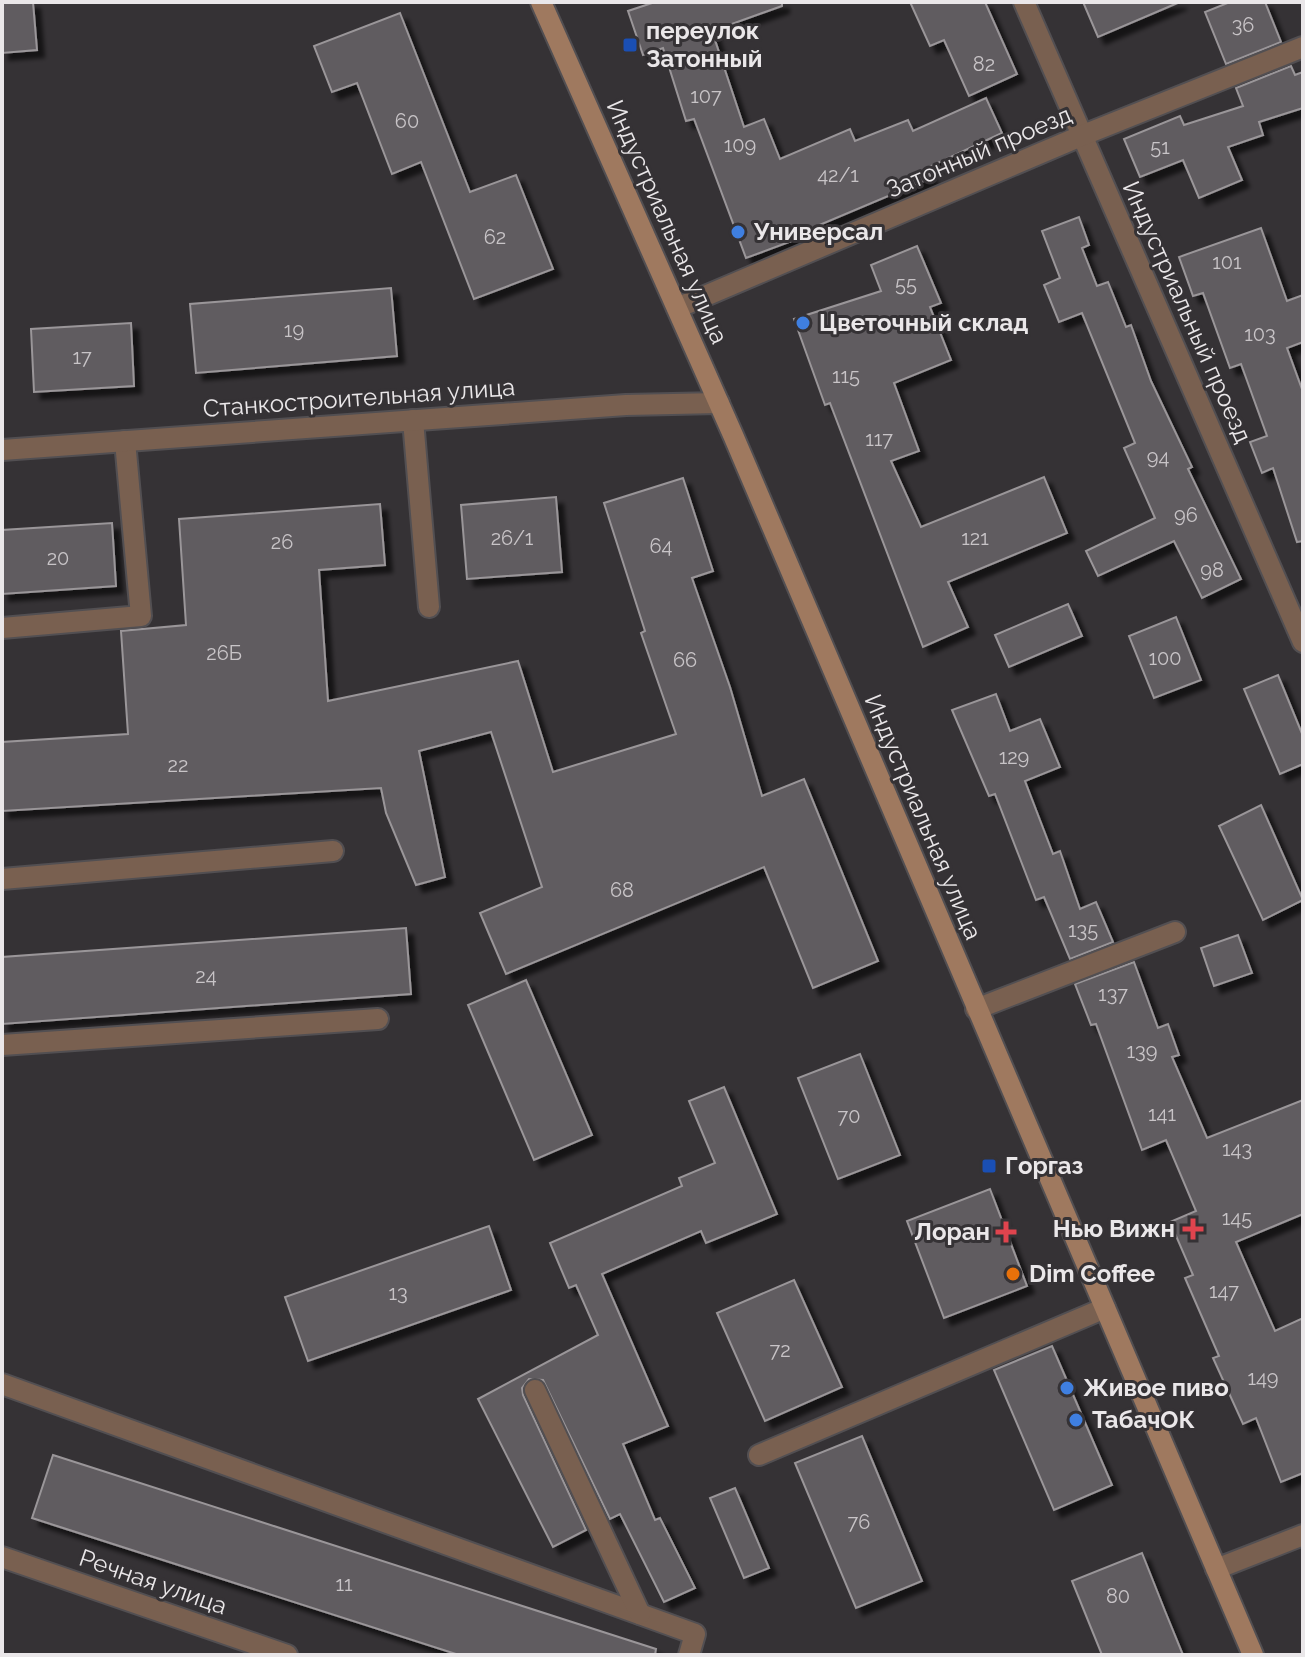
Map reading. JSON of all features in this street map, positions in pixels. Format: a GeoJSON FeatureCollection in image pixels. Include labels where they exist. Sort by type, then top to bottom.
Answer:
{"type":"FeatureCollection","features":[{"type":"Feature","properties":{"kind":"main road","name":"Индустриальная улица"},"geometry":{"type":"LineString","coordinates":[[541,2],[719,403],[1253,1655]]}},
{"type":"Feature","properties":{"kind":"street","name":"Индустриальный проезд"},"geometry":{"type":"LineString","coordinates":[[1024,2],[1303,642]]}},
{"type":"Feature","properties":{"kind":"street","name":"Затонный проезд"},"geometry":{"type":"LineString","coordinates":[[677,308],[1081,136],[1303,47]]}},
{"type":"Feature","properties":{"kind":"street","name":"Станкостроительная улица"},"geometry":{"type":"LineString","coordinates":[[2,450],[626,405],[719,403]]}},
{"type":"Feature","properties":{"kind":"street"},"geometry":{"type":"LineString","coordinates":[[413,420],[429,607]]}},
{"type":"Feature","properties":{"kind":"street"},"geometry":{"type":"LineString","coordinates":[[2,628],[141,616],[125,441]]}},
{"type":"Feature","properties":{"kind":"street"},"geometry":{"type":"LineString","coordinates":[[2,879],[333,851]]}},
{"type":"Feature","properties":{"kind":"street"},"geometry":{"type":"LineString","coordinates":[[976,1009],[1175,932]]}},
{"type":"Feature","properties":{"kind":"street"},"geometry":{"type":"LineString","coordinates":[[2,1045],[378,1019]]}},
{"type":"Feature","properties":{"kind":"street"},"geometry":{"type":"LineString","coordinates":[[759,1455],[1105,1308]]}},
{"type":"Feature","properties":{"kind":"street"},"geometry":{"type":"LineString","coordinates":[[2,1384],[695,1634],[689,1655]]}},
{"type":"Feature","properties":{"kind":"street"},"geometry":{"type":"LineString","coordinates":[[535,1390],[640,1614]]}},
{"type":"Feature","properties":{"kind":"street"},"geometry":{"type":"LineString","coordinates":[[1216,1569],[1303,1535]]}},
{"type":"Feature","properties":{"kind":"street","name":"Речная улица"},"geometry":{"type":"LineString","coordinates":[[2,1557],[287,1655]]}},
{"type":"Feature","properties":{"kind":"building"},"geometry":{"type":"Polygon","coordinates":[[[2,2],[33,2],[37,50],[2,53],[2,2]]]}},
{"type":"Feature","properties":{"kind":"building"},"geometry":{"type":"Polygon","coordinates":[[[655,2],[782,2],[782,6],[712,31],[744,127],[764,119],[780,159],[850,129],[855,141],[908,120],[913,131],[986,98],[1002,133],[927,168],[931,178],[798,234],[800,238],[746,258],[694,119],[686,121],[663,48],[643,55],[628,11],[655,2]]]}},
{"type":"Feature","properties":{"kind":"building"},"geometry":{"type":"Polygon","coordinates":[[[910,2],[985,2],[1017,74],[969,96],[944,40],[930,46],[910,2]]]}},
{"type":"Feature","properties":{"kind":"building"},"geometry":{"type":"Polygon","coordinates":[[[1083,2],[1180,2],[1098,37],[1083,2]]]}},
{"type":"Feature","properties":{"kind":"building"},"geometry":{"type":"Polygon","coordinates":[[[1230,2],[1265,2],[1281,42],[1226,64],[1205,12],[1230,2]]]}},
{"type":"Feature","properties":{"kind":"building"},"geometry":{"type":"Polygon","coordinates":[[[400,13],[470,192],[516,175],[553,269],[474,299],[421,162],[392,174],[357,83],[332,92],[314,46],[400,13]]]}},
{"type":"Feature","properties":{"kind":"building"},"geometry":{"type":"Polygon","coordinates":[[[1291,66],[1295,75],[1303,72],[1303,108],[1259,122],[1263,135],[1228,147],[1242,180],[1199,198],[1183,160],[1140,177],[1124,139],[1180,116],[1184,125],[1243,106],[1236,88],[1291,66]]]}},
{"type":"Feature","properties":{"kind":"building"},"geometry":{"type":"Polygon","coordinates":[[[1079,217],[1089,245],[1082,248],[1097,286],[1108,282],[1126,327],[1131,325],[1151,381],[1192,467],[1188,469],[1241,579],[1202,598],[1174,541],[1098,576],[1086,551],[1155,518],[1124,448],[1135,443],[1082,313],[1059,322],[1044,285],[1060,278],[1042,231],[1079,217]]]}},
{"type":"Feature","properties":{"kind":"building"},"geometry":{"type":"Polygon","coordinates":[[[1261,228],[1287,301],[1303,295],[1303,342],[1287,348],[1303,392],[1303,541],[1297,542],[1273,468],[1262,473],[1250,442],[1267,436],[1241,364],[1230,368],[1203,293],[1193,296],[1179,257],[1261,228]]]}},
{"type":"Feature","properties":{"kind":"building"},"geometry":{"type":"Polygon","coordinates":[[[917,246],[941,303],[930,307],[951,360],[894,383],[919,451],[891,461],[921,527],[1044,477],[1067,533],[948,582],[968,627],[923,647],[830,403],[825,405],[794,319],[881,291],[871,265],[917,246]]]}},
{"type":"Feature","properties":{"kind":"building"},"geometry":{"type":"Polygon","coordinates":[[[391,288],[397,356],[196,373],[190,304],[391,288]]]}},
{"type":"Feature","properties":{"kind":"building"},"geometry":{"type":"Polygon","coordinates":[[[131,323],[134,386],[34,392],[31,329],[131,323]]]}},
{"type":"Feature","properties":{"kind":"building"},"geometry":{"type":"Polygon","coordinates":[[[683,478],[713,571],[692,578],[730,687],[762,796],[804,779],[878,961],[813,988],[764,867],[506,974],[480,913],[542,887],[491,732],[419,751],[445,877],[416,885],[386,813],[381,788],[2,811],[2,742],[128,734],[121,631],[186,625],[179,519],[380,504],[385,565],[319,570],[328,701],[518,661],[553,772],[676,734],[641,633],[645,631],[604,503],[683,478]]]}},
{"type":"Feature","properties":{"kind":"building"},"geometry":{"type":"Polygon","coordinates":[[[556,497],[562,572],[467,579],[461,505],[556,497]]]}},
{"type":"Feature","properties":{"kind":"building"},"geometry":{"type":"Polygon","coordinates":[[[112,523],[116,586],[2,594],[2,530],[112,523]]]}},
{"type":"Feature","properties":{"kind":"building"},"geometry":{"type":"Polygon","coordinates":[[[1068,604],[1082,636],[1009,667],[995,635],[1068,604]]]}},
{"type":"Feature","properties":{"kind":"building"},"geometry":{"type":"Polygon","coordinates":[[[1176,617],[1201,680],[1154,698],[1129,636],[1176,617]]]}},
{"type":"Feature","properties":{"kind":"building"},"geometry":{"type":"Polygon","coordinates":[[[1278,675],[1303,736],[1303,764],[1280,774],[1244,689],[1278,675]]]}},
{"type":"Feature","properties":{"kind":"building"},"geometry":{"type":"Polygon","coordinates":[[[996,694],[1010,731],[1040,719],[1060,767],[1025,781],[1053,854],[1060,851],[1080,909],[1096,902],[1113,942],[1070,959],[1044,897],[1036,900],[995,794],[989,796],[952,710],[996,694]]]}},
{"type":"Feature","properties":{"kind":"building"},"geometry":{"type":"Polygon","coordinates":[[[1261,805],[1303,900],[1263,920],[1219,826],[1261,805]]]}},
{"type":"Feature","properties":{"kind":"building"},"geometry":{"type":"Polygon","coordinates":[[[406,928],[411,994],[2,1024],[2,957],[406,928]]]}},
{"type":"Feature","properties":{"kind":"building"},"geometry":{"type":"Polygon","coordinates":[[[1238,935],[1252,973],[1214,986],[1201,948],[1238,935]]]}},
{"type":"Feature","properties":{"kind":"building"},"geometry":{"type":"Polygon","coordinates":[[[1134,962],[1158,1028],[1168,1024],[1179,1055],[1172,1057],[1207,1138],[1303,1100],[1303,1214],[1236,1242],[1275,1331],[1303,1318],[1303,1473],[1281,1482],[1256,1418],[1243,1424],[1213,1358],[1219,1356],[1185,1278],[1193,1275],[1170,1222],[1196,1211],[1166,1140],[1142,1150],[1096,1024],[1091,1025],[1075,984],[1134,962]]]}},
{"type":"Feature","properties":{"kind":"building"},"geometry":{"type":"Polygon","coordinates":[[[526,980],[592,1135],[534,1160],[468,1005],[526,980]]]}},
{"type":"Feature","properties":{"kind":"building"},"geometry":{"type":"Polygon","coordinates":[[[860,1054],[900,1155],[838,1179],[798,1078],[860,1054]]]}},
{"type":"Feature","properties":{"kind":"building"},"geometry":{"type":"Polygon","coordinates":[[[724,1087],[777,1214],[706,1243],[701,1231],[602,1274],[668,1426],[623,1444],[655,1520],[660,1518],[695,1588],[664,1602],[620,1514],[610,1519],[543,1380],[529,1379],[522,1388],[523,1395],[586,1530],[553,1547],[478,1399],[598,1335],[576,1285],[569,1288],[550,1243],[682,1186],[679,1178],[715,1163],[689,1101],[724,1087]]]}},
{"type":"Feature","properties":{"kind":"building"},"geometry":{"type":"Polygon","coordinates":[[[990,1189],[1027,1286],[944,1318],[907,1221],[990,1189]]]}},
{"type":"Feature","properties":{"kind":"building"},"geometry":{"type":"Polygon","coordinates":[[[489,1226],[511,1290],[308,1361],[285,1297],[489,1226]]]}},
{"type":"Feature","properties":{"kind":"building"},"geometry":{"type":"Polygon","coordinates":[[[794,1280],[842,1387],[765,1421],[717,1313],[794,1280]]]}},
{"type":"Feature","properties":{"kind":"building"},"geometry":{"type":"Polygon","coordinates":[[[1052,1346],[1112,1485],[1054,1510],[994,1370],[1052,1346]]]}},
{"type":"Feature","properties":{"kind":"building"},"geometry":{"type":"Polygon","coordinates":[[[862,1436],[922,1581],[856,1608],[795,1463],[862,1436]]]}},
{"type":"Feature","properties":{"kind":"building"},"geometry":{"type":"Polygon","coordinates":[[[53,1455],[656,1649],[655,1655],[459,1655],[32,1518],[53,1455]]]}},
{"type":"Feature","properties":{"kind":"building"},"geometry":{"type":"Polygon","coordinates":[[[735,1488],[769,1568],[744,1578],[710,1498],[735,1488]]]}},
{"type":"Feature","properties":{"kind":"building"},"geometry":{"type":"Polygon","coordinates":[[[1142,1553],[1183,1655],[1102,1655],[1072,1581],[1142,1553]]]}},
{"type":"Feature","properties":{"kind":"place","name":"переулок Затонный"},"geometry":{"type":"Point","coordinates":[630,45]}},
{"type":"Feature","properties":{"kind":"place","name":"Универсал"},"geometry":{"type":"Point","coordinates":[738,232]}},
{"type":"Feature","properties":{"kind":"place","name":"Цветочный склад"},"geometry":{"type":"Point","coordinates":[803,323]}},
{"type":"Feature","properties":{"kind":"place","name":"Горгаз"},"geometry":{"type":"Point","coordinates":[989,1166]}},
{"type":"Feature","properties":{"kind":"place","name":"Нью Вижн"},"geometry":{"type":"Point","coordinates":[1193,1229]}},
{"type":"Feature","properties":{"kind":"place","name":"Лоран"},"geometry":{"type":"Point","coordinates":[1006,1232]}},
{"type":"Feature","properties":{"kind":"place","name":"Dim Coffee"},"geometry":{"type":"Point","coordinates":[1013,1274]}},
{"type":"Feature","properties":{"kind":"place","name":"Живое пиво"},"geometry":{"type":"Point","coordinates":[1067,1388]}},
{"type":"Feature","properties":{"kind":"place","name":"ТабачОК"},"geometry":{"type":"Point","coordinates":[1076,1420]}}]}
